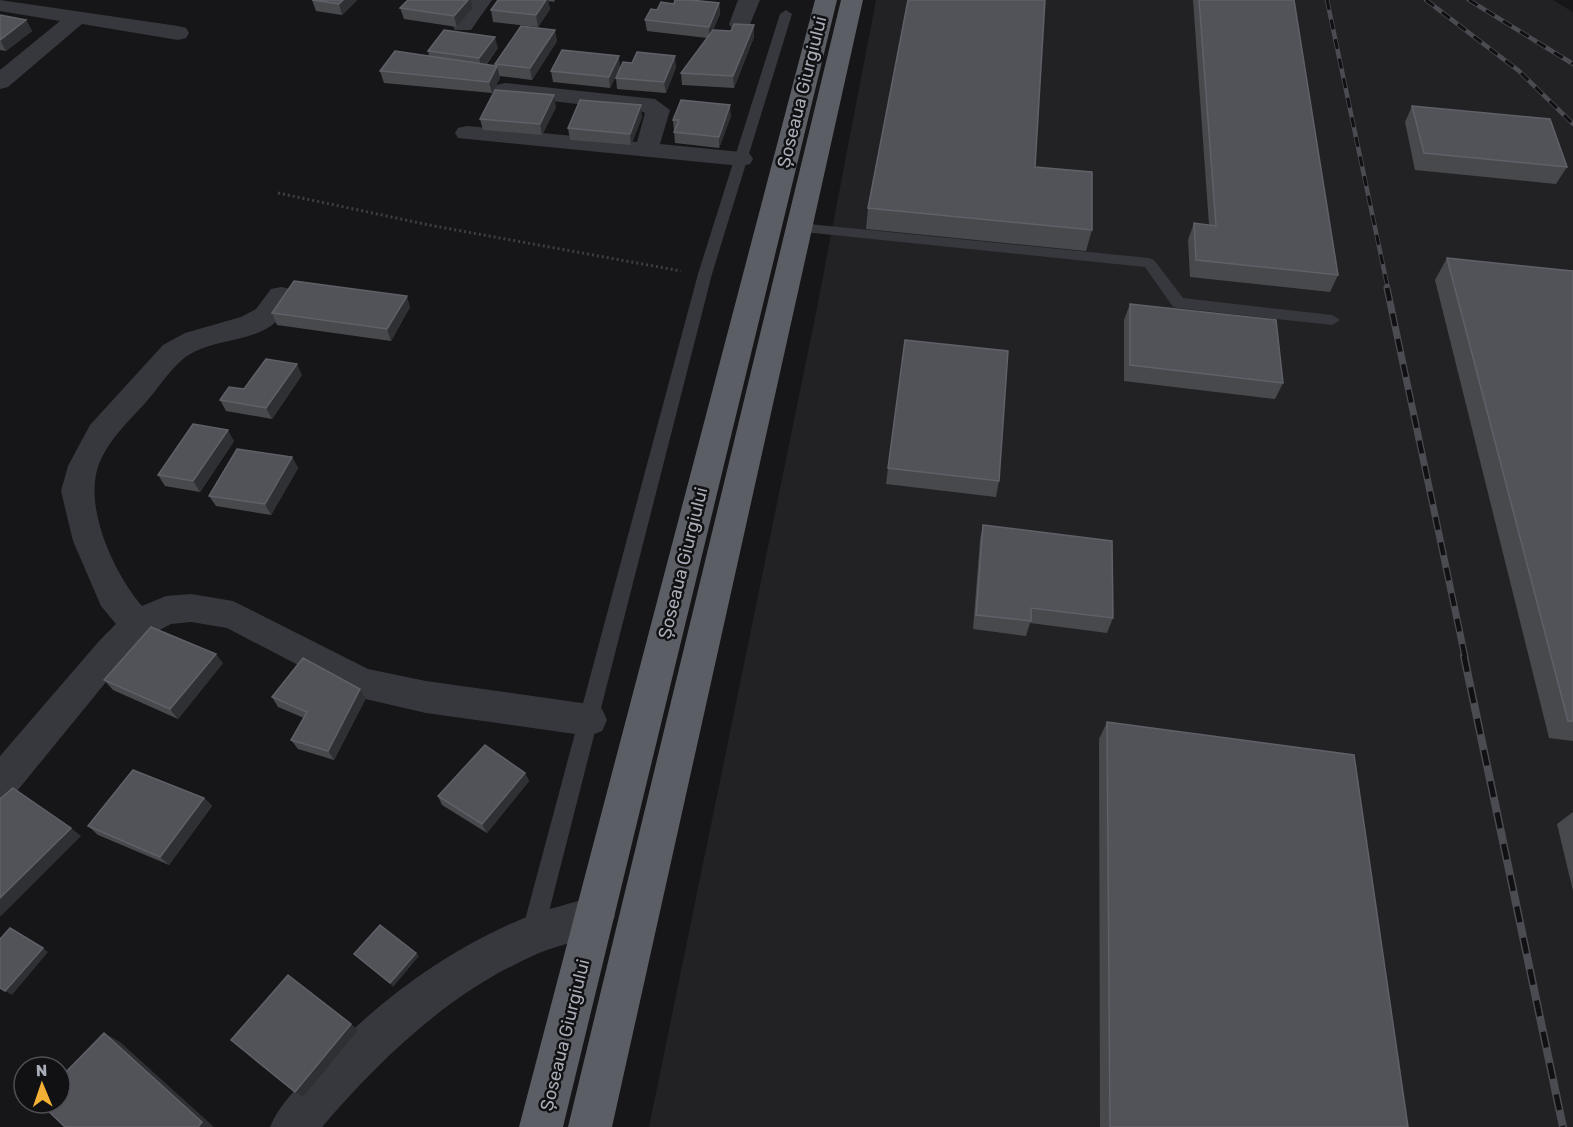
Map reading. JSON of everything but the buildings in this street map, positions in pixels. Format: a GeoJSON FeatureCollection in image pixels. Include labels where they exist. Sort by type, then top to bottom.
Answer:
{"type":"FeatureCollection","features":[{"type":"Feature","properties":{"kind":"highway","name":"Șoseaua Giurgiului"},"geometry":{"type":"LineString","coordinates":[[541,1127],[826,0]]}},
{"type":"Feature","properties":{"kind":"highway","name":"Șoseaua Giurgiului"},"geometry":{"type":"LineString","coordinates":[[590,1127],[852,0]]}},
{"type":"Feature","properties":{"kind":"street"},"geometry":{"type":"LineString","coordinates":[[463,26],[481,0]]}},
{"type":"Feature","properties":{"kind":"street"},"geometry":{"type":"LineString","coordinates":[[740,24],[749,0]]}},
{"type":"Feature","properties":{"kind":"street"},"geometry":{"type":"LineString","coordinates":[[0,5],[177,33]]}},
{"type":"Feature","properties":{"kind":"street"},"geometry":{"type":"LineString","coordinates":[[0,82],[78,17]]}},
{"type":"Feature","properties":{"kind":"street"},"geometry":{"type":"LineString","coordinates":[[505,90],[647,104],[657,110],[657,115],[646,151]]}},
{"type":"Feature","properties":{"kind":"street"},"geometry":{"type":"LineString","coordinates":[[467,134],[741,159]]}},
{"type":"Feature","properties":{"kind":"street"},"geometry":{"type":"LineString","coordinates":[[138,625],[113,596],[89,541],[76,491],[83,466],[101,433],[173,351],[195,340],[251,324],[266,316],[281,296]]}},
{"type":"Feature","properties":{"kind":"street"},"geometry":{"type":"LineString","coordinates":[[0,784],[112,650],[138,625],[166,610],[191,608],[233,615],[361,683],[426,697],[590,720]]}},
{"type":"Feature","properties":{"kind":"street"},"geometry":{"type":"LineString","coordinates":[[292,1127],[349,1064],[407,1009],[471,968],[532,935],[595,916]]}},
{"type":"Feature","properties":{"kind":"lane"},"geometry":{"type":"LineString","coordinates":[[532,935],[705,274],[786,14]]}},
{"type":"Feature","properties":{"kind":"lane"},"geometry":{"type":"LineString","coordinates":[[799,228],[1149,263],[1178,303],[1332,320]]}},
{"type":"Feature","properties":{"kind":"path"},"geometry":{"type":"LineString","coordinates":[[278,193],[434,226],[705,274]]}},
{"type":"Feature","properties":{"kind":"shaded area"},"geometry":{"type":"Polygon","coordinates":[[[876,0],[1553,0],[1573,12],[1573,1127],[649,1127],[816,313],[876,0]]]}},
{"type":"Feature","properties":{"kind":"railway"},"geometry":{"type":"LineString","coordinates":[[1327,0],[1388,289]]}},
{"type":"Feature","properties":{"kind":"railway"},"geometry":{"type":"LineString","coordinates":[[1426,0],[1519,71],[1573,124]]}},
{"type":"Feature","properties":{"kind":"railway"},"geometry":{"type":"LineString","coordinates":[[1469,0],[1573,64]]}},
{"type":"Feature","properties":{"kind":"railway"},"geometry":{"type":"LineString","coordinates":[[1387,288],[1465,657]]}},
{"type":"Feature","properties":{"kind":"railway"},"geometry":{"type":"LineString","coordinates":[[1464,656],[1563,1127]]}}]}
